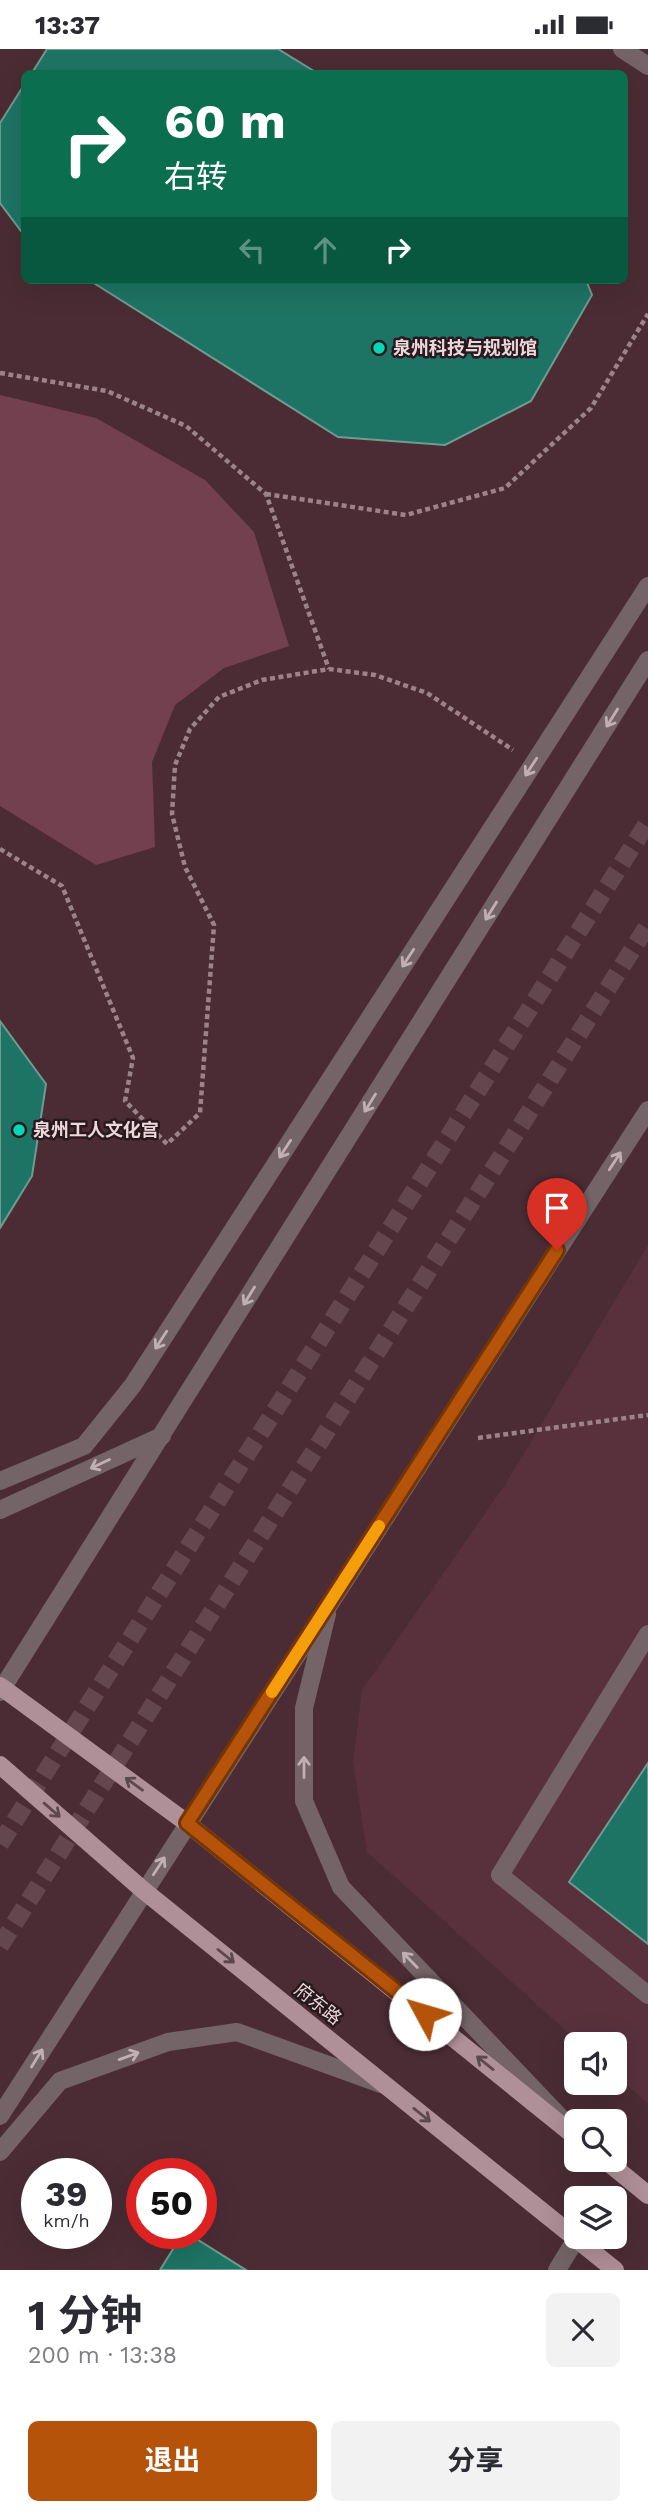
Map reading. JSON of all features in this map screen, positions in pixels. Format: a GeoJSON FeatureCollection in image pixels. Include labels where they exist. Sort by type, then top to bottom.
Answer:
{"type":"FeatureCollection","features":[{"type":"Feature","properties":{"kind":"main road"},"geometry":{"type":"LineString","coordinates":[[1,1688],[187,1823],[564,2125]]}},
{"type":"Feature","properties":{"kind":"main road","name":"府东路"},"geometry":{"type":"LineString","coordinates":[[0,1765],[143,1890],[564,2229]]}},
{"type":"Feature","properties":{"kind":"main road"},"geometry":{"type":"LineString","coordinates":[[620,2172],[648,2195]]}},
{"type":"Feature","properties":{"kind":"main road","name":"府东路"},"geometry":{"type":"LineString","coordinates":[[589,2249],[615,2270]]}},
{"type":"Feature","properties":{"kind":"street"},"geometry":{"type":"LineString","coordinates":[[622,49],[648,65]]}},
{"type":"Feature","properties":{"kind":"street"},"geometry":{"type":"LineString","coordinates":[[0,1481],[84,1445],[133,1385],[648,586]]}},
{"type":"Feature","properties":{"kind":"street"},"geometry":{"type":"LineString","coordinates":[[1,1688],[648,660]]}},
{"type":"Feature","properties":{"kind":"street"},"geometry":{"type":"LineString","coordinates":[[0,2116],[143,1890],[648,1110]]}},
{"type":"Feature","properties":{"kind":"street"},"geometry":{"type":"LineString","coordinates":[[0,1510],[162,1436]]}},
{"type":"Feature","properties":{"kind":"street"},"geometry":{"type":"LineString","coordinates":[[331,1600],[304,1708],[304,1801],[341,1887],[564,2122]]}},
{"type":"Feature","properties":{"kind":"street"},"geometry":{"type":"LineString","coordinates":[[648,1634],[500,1875],[648,1995]]}},
{"type":"Feature","properties":{"kind":"street"},"geometry":{"type":"LineString","coordinates":[[0,2152],[61,2081],[168,2042],[237,2032],[386,2085]]}},
{"type":"Feature","properties":{"kind":"street"},"geometry":{"type":"LineString","coordinates":[[557,2270],[570,2249]]}},
{"type":"Feature","properties":{"kind":"path"},"geometry":{"type":"LineString","coordinates":[[267,494],[406,515],[505,488],[591,408],[648,314]]}},
{"type":"Feature","properties":{"kind":"path"},"geometry":{"type":"LineString","coordinates":[[0,373],[107,391],[186,426],[267,494],[330,669]]}},
{"type":"Feature","properties":{"kind":"path"},"geometry":{"type":"LineString","coordinates":[[0,849],[62,886],[133,1058],[125,1101],[167,1144],[200,1113],[214,925],[185,867],[178,841],[172,814],[175,765],[190,729],[219,697],[262,680],[330,669],[375,675],[427,693],[533,764]]}},
{"type":"Feature","properties":{"kind":"path"},"geometry":{"type":"LineString","coordinates":[[478,1438],[648,1415]]}},
{"type":"Feature","properties":{"kind":"shaded area"},"geometry":{"type":"Polygon","coordinates":[[[0,395],[96,418],[205,480],[254,532],[289,646],[224,668],[175,705],[152,762],[155,847],[96,865],[0,806],[0,395]]]}},
{"type":"Feature","properties":{"kind":"shaded area"},"geometry":{"type":"Polygon","coordinates":[[[648,1245],[648,2104],[627,2085],[627,2032],[568,2032],[367,1852],[353,1762],[362,1690],[505,1485],[648,1245]]]}},
{"type":"Feature","properties":{"kind":"building"},"geometry":{"type":"Polygon","coordinates":[[[47,49],[278,49],[312,70],[34,70],[47,49]]]}},
{"type":"Feature","properties":{"kind":"building"},"geometry":{"type":"Polygon","coordinates":[[[21,90],[21,231],[0,203],[0,123],[21,90]]]}},
{"type":"Feature","properties":{"kind":"building","name":"泉州科技与规划馆"},"geometry":{"type":"Polygon","coordinates":[[[95,284],[588,284],[592,295],[531,401],[445,445],[338,437],[95,284]]]}},
{"type":"Feature","properties":{"kind":"building","name":"泉州工人文化宫"},"geometry":{"type":"Polygon","coordinates":[[[0,1021],[46,1084],[32,1176],[0,1228],[0,1021]]]}},
{"type":"Feature","properties":{"kind":"building"},"geometry":{"type":"Polygon","coordinates":[[[648,1763],[648,1944],[569,1882],[648,1763]]]}},
{"type":"Feature","properties":{"kind":"building"},"geometry":{"type":"Polygon","coordinates":[[[173,2249],[213,2249],[246,2270],[160,2270],[173,2249]]]}},
{"type":"Feature","properties":{"kind":"tunnel"},"geometry":{"type":"LineString","coordinates":[[0,1844],[648,822]]}},
{"type":"Feature","properties":{"kind":"tunnel"},"geometry":{"type":"LineString","coordinates":[[0,1946],[648,925]]}},
{"type":"Feature","properties":{"kind":"slow traffic"},"geometry":{"type":"LineString","coordinates":[[272,1692],[379,1526]]}},
{"type":"Feature","properties":{"kind":"place","name":"泉州科技与规划馆"},"geometry":{"type":"Point","coordinates":[379,348]}},
{"type":"Feature","properties":{"kind":"place","name":"泉州工人文化宫"},"geometry":{"type":"Point","coordinates":[19,1130]}},
{"type":"Feature","properties":{"kind":"route"},"geometry":{"type":"LineString","coordinates":[[425,2014],[187,1823],[557,1250]]}}]}
